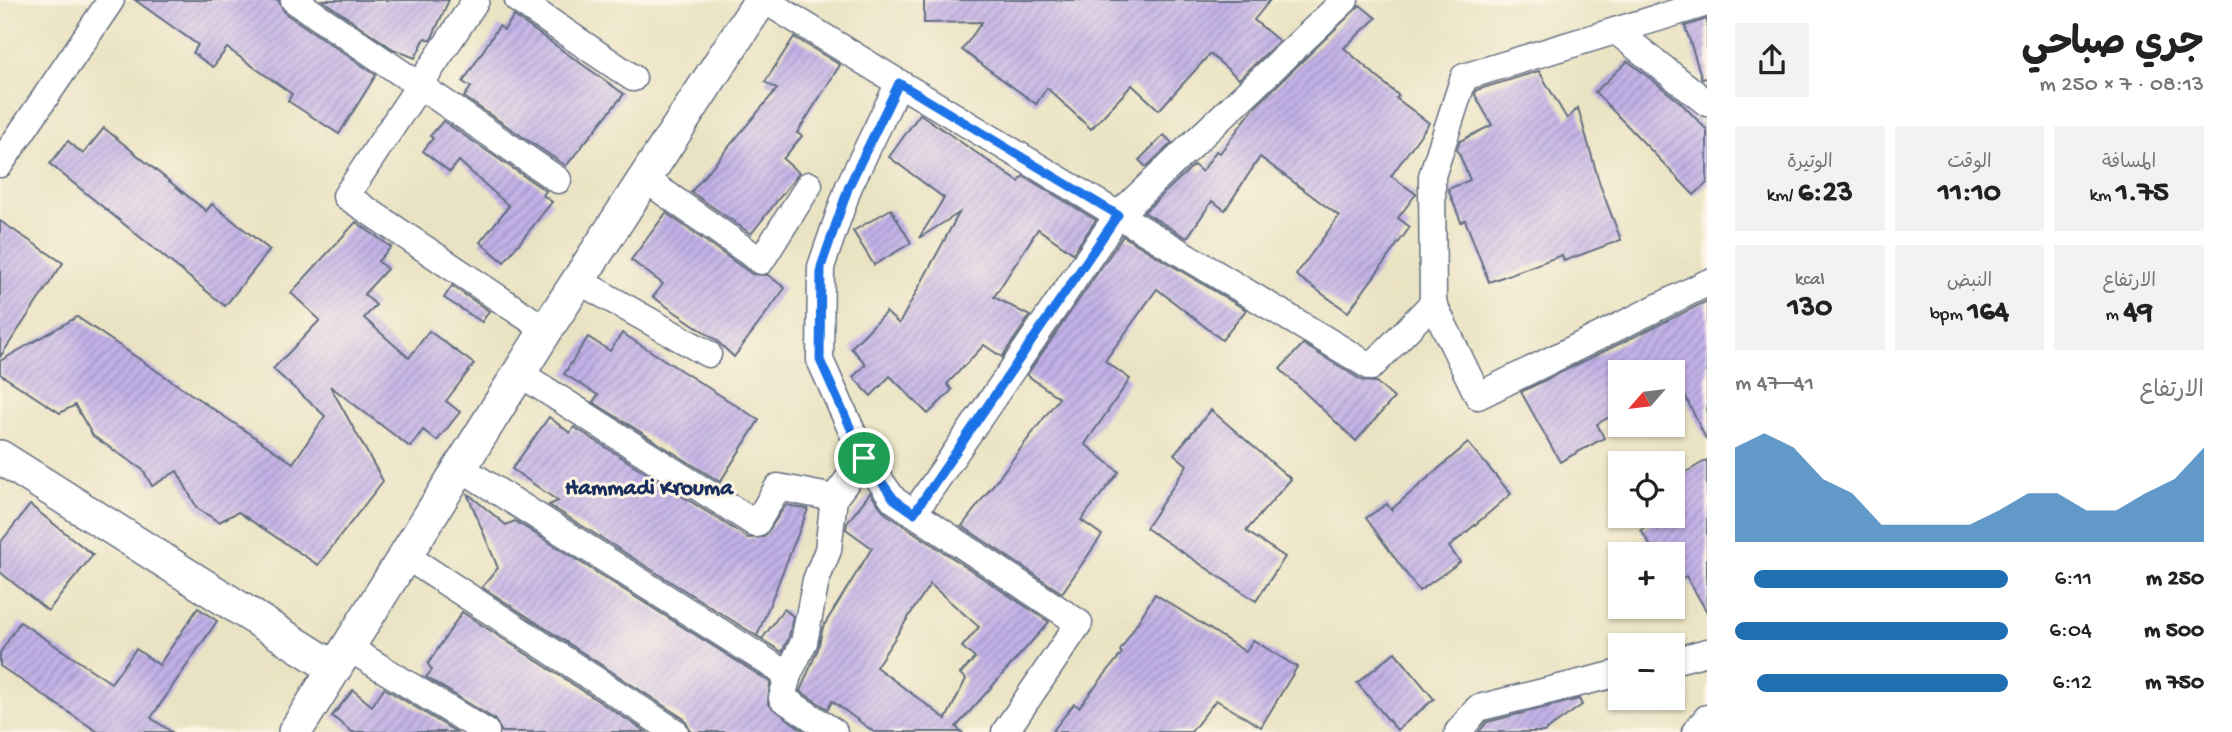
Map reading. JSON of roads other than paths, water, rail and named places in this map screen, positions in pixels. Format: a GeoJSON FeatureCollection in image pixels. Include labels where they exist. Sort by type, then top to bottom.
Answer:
{"type":"FeatureCollection","features":[{"type":"Feature","properties":{"kind":"street"},"geometry":{"type":"LineString","coordinates":[[0,164],[111,0]]}},
{"type":"Feature","properties":{"kind":"street"},"geometry":{"type":"LineString","coordinates":[[294,0],[558,180]]}},
{"type":"Feature","properties":{"kind":"street"},"geometry":{"type":"LineString","coordinates":[[475,0],[346,196],[546,330]]}},
{"type":"Feature","properties":{"kind":"street"},"geometry":{"type":"LineString","coordinates":[[518,0],[634,78]]}},
{"type":"Feature","properties":{"kind":"street"},"geometry":{"type":"LineString","coordinates":[[298,731],[340,658],[546,330],[762,0],[1371,367],[1433,303]]}},
{"type":"Feature","properties":{"kind":"street"},"geometry":{"type":"LineString","coordinates":[[914,513],[1118,215],[1345,0]]}},
{"type":"Feature","properties":{"kind":"street"},"geometry":{"type":"LineString","coordinates":[[1707,3],[1464,77],[1432,176],[1433,303],[1478,396],[1707,282]]}},
{"type":"Feature","properties":{"kind":"street"},"geometry":{"type":"LineString","coordinates":[[1616,31],[1707,103]]}},
{"type":"Feature","properties":{"kind":"street"},"geometry":{"type":"LineString","coordinates":[[899,83],[849,186],[821,267],[820,360],[864,458],[894,499],[1079,623],[1005,732]]}},
{"type":"Feature","properties":{"kind":"street"},"geometry":{"type":"LineString","coordinates":[[645,179],[761,261],[809,185]]}},
{"type":"Feature","properties":{"kind":"street"},"geometry":{"type":"LineString","coordinates":[[579,281],[708,354]]}},
{"type":"Feature","properties":{"kind":"street"},"geometry":{"type":"LineString","coordinates":[[519,373],[756,524],[778,487],[834,498]]}},
{"type":"Feature","properties":{"kind":"street"},"geometry":{"type":"LineString","coordinates":[[0,457],[340,658],[486,732]]}},
{"type":"Feature","properties":{"kind":"street"},"geometry":{"type":"LineString","coordinates":[[834,732],[782,698],[788,674],[804,642],[816,580],[828,550],[834,498],[864,458]]}},
{"type":"Feature","properties":{"kind":"street"},"geometry":{"type":"LineString","coordinates":[[461,468],[788,674]]}},
{"type":"Feature","properties":{"kind":"street"},"geometry":{"type":"LineString","coordinates":[[406,556],[675,732]]}},
{"type":"Feature","properties":{"kind":"street"},"geometry":{"type":"LineString","coordinates":[[1685,658],[1707,652]]}},
{"type":"Feature","properties":{"kind":"street"},"geometry":{"type":"LineString","coordinates":[[1458,732],[1478,708],[1608,676]]}},
{"type":"Feature","properties":{"kind":"street"},"geometry":{"type":"LineString","coordinates":[[1695,732],[1707,718]]}},
{"type":"Feature","properties":{"kind":"district","name":"Hammadi Krouma"},"geometry":{"type":"Point","coordinates":[649,489]}}]}
